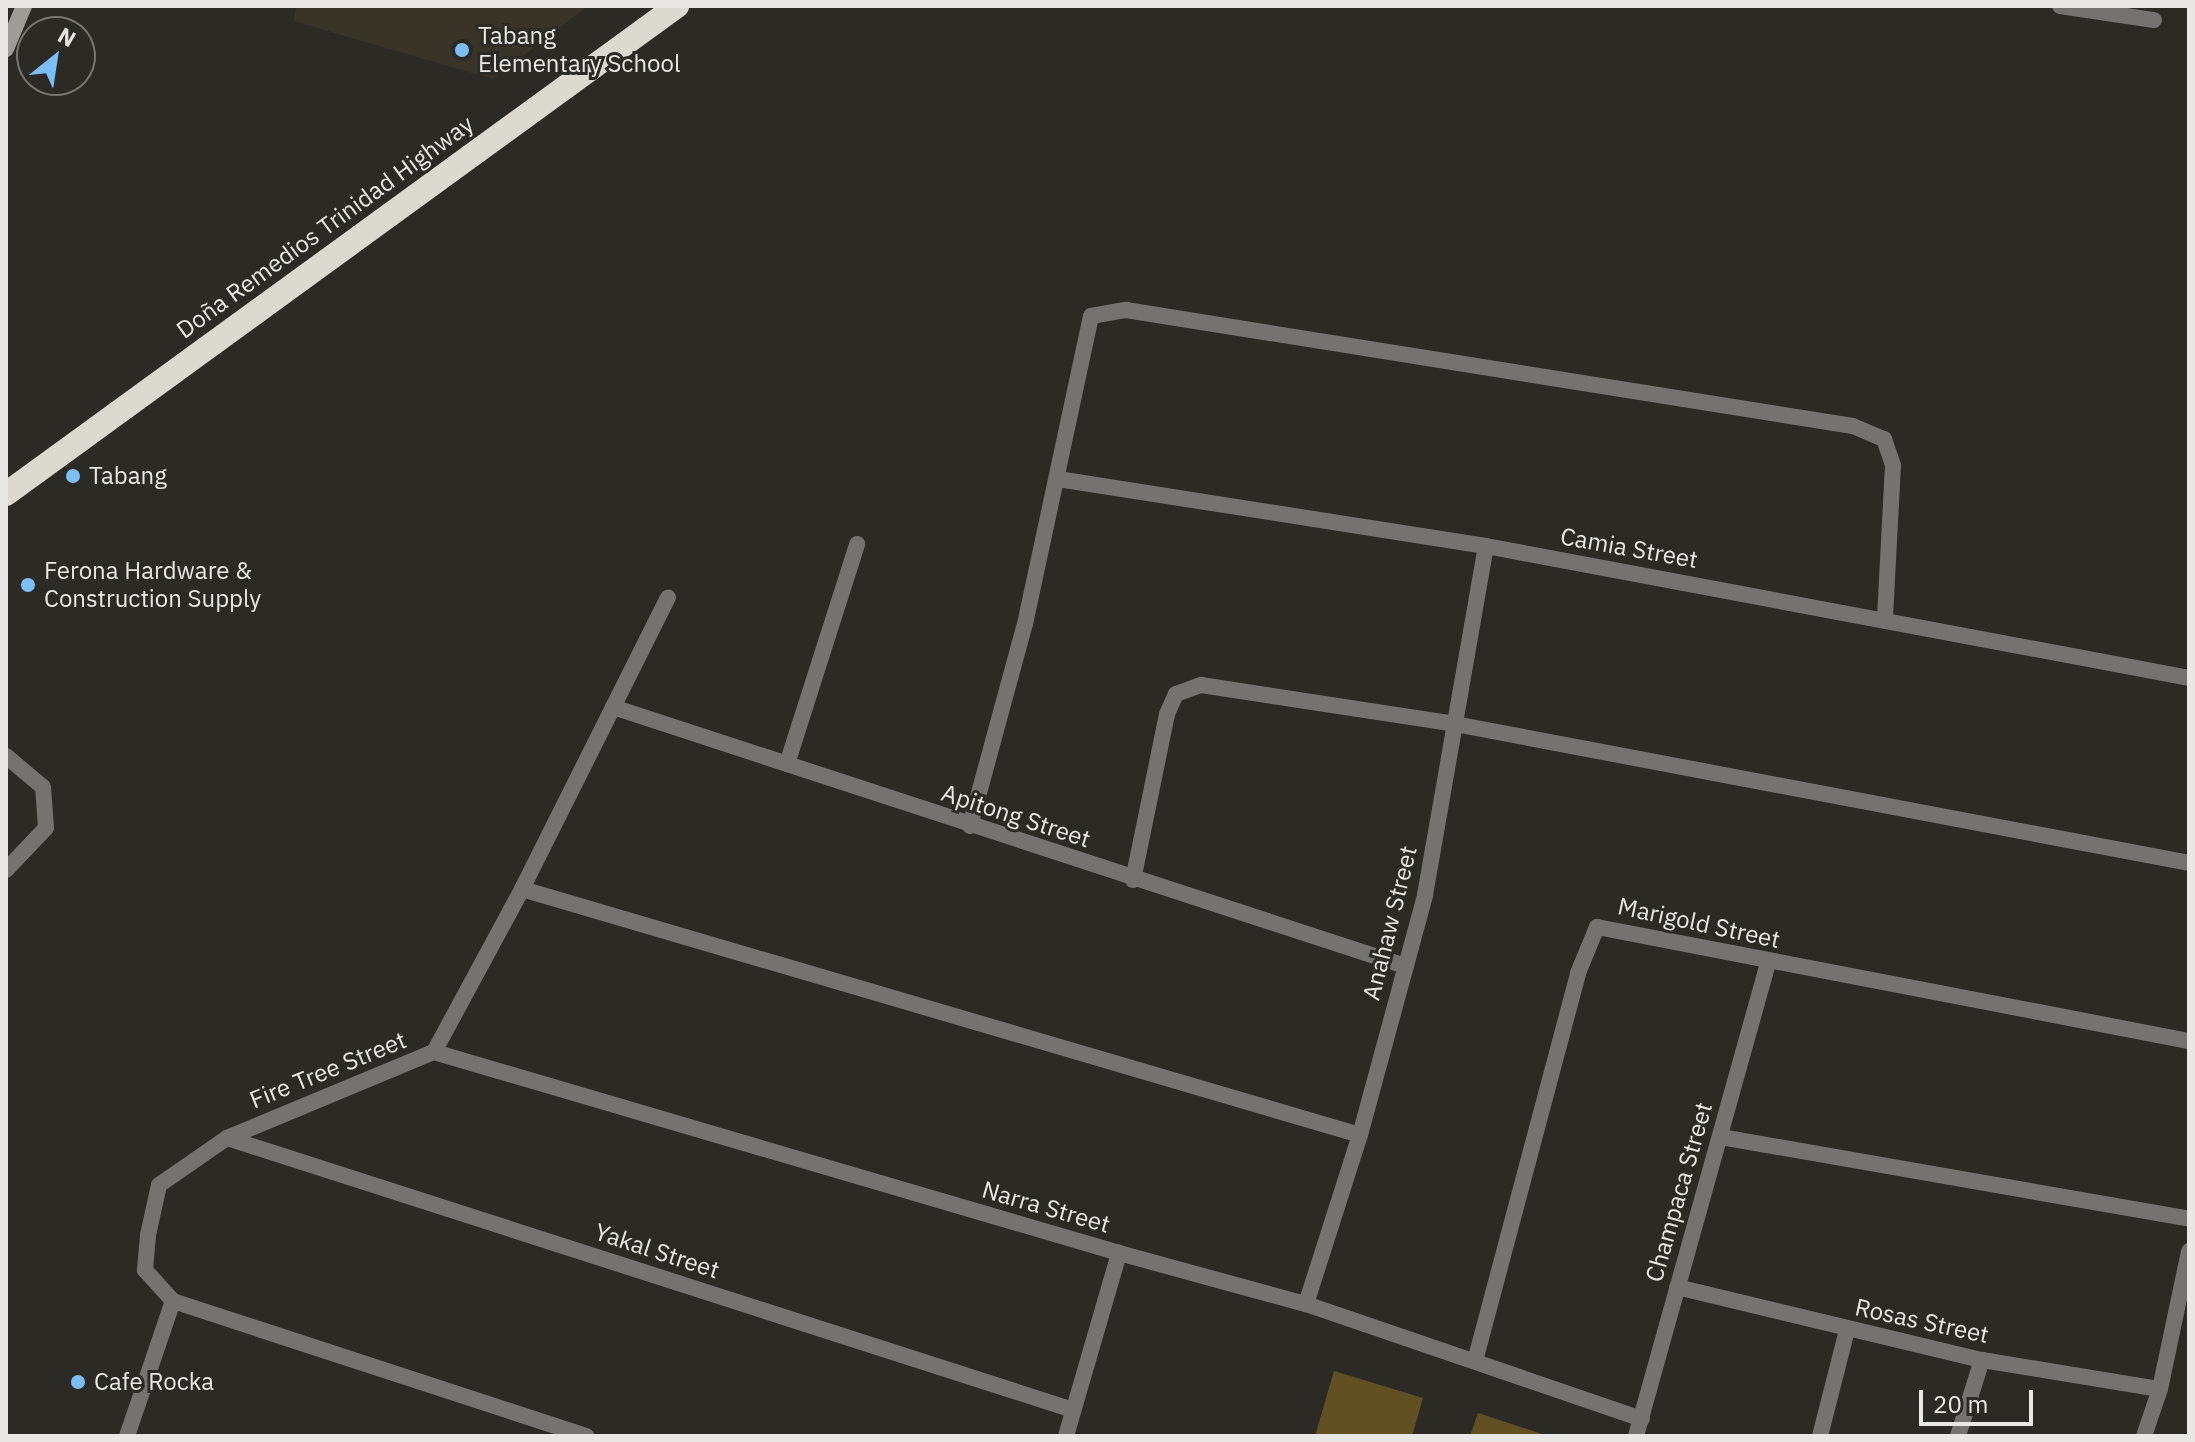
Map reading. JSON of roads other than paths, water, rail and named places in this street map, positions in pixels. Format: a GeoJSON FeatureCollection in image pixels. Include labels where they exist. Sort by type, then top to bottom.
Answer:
{"type":"FeatureCollection","features":[{"type":"Feature","properties":{"kind":"highway","name":"Doña Remedios Trinidad Highway"},"geometry":{"type":"LineString","coordinates":[[6,494],[677,6]]}},
{"type":"Feature","properties":{"kind":"street"},"geometry":{"type":"LineString","coordinates":[[6,49],[24,6]]}},
{"type":"Feature","properties":{"kind":"street"},"geometry":{"type":"LineString","coordinates":[[2060,6],[2154,20]]}},
{"type":"Feature","properties":{"kind":"street"},"geometry":{"type":"LineString","coordinates":[[970,826],[1025,624],[1091,316],[1126,310],[1853,426],[1884,439],[1893,465],[1885,620]]}},
{"type":"Feature","properties":{"kind":"street","name":"Camia Street"},"geometry":{"type":"LineString","coordinates":[[1058,479],[1486,546],[2189,678]]}},
{"type":"Feature","properties":{"kind":"street"},"geometry":{"type":"LineString","coordinates":[[787,764],[857,544]]}},
{"type":"Feature","properties":{"kind":"street","name":"Anahaw Street"},"geometry":{"type":"LineString","coordinates":[[1306,1304],[1360,1135],[1425,895],[1486,546]]}},
{"type":"Feature","properties":{"kind":"street","name":"Fire Tree Street"},"geometry":{"type":"LineString","coordinates":[[173,1301],[145,1270],[148,1235],[159,1185],[227,1138],[434,1052],[522,889],[668,598]]}},
{"type":"Feature","properties":{"kind":"street"},"geometry":{"type":"LineString","coordinates":[[1133,880],[1167,714],[1176,694],[1201,685],[1455,724],[2189,863]]}},
{"type":"Feature","properties":{"kind":"street","name":"Apitong Street"},"geometry":{"type":"LineString","coordinates":[[613,707],[1133,880],[1405,966]]}},
{"type":"Feature","properties":{"kind":"street"},"geometry":{"type":"LineString","coordinates":[[6,756],[43,787],[46,828],[6,870]]}},
{"type":"Feature","properties":{"kind":"street"},"geometry":{"type":"LineString","coordinates":[[522,889],[1360,1135]]}},
{"type":"Feature","properties":{"kind":"street","name":"Marigold Street"},"geometry":{"type":"LineString","coordinates":[[1475,1361],[1578,973],[1597,927],[2189,1041]]}},
{"type":"Feature","properties":{"kind":"street","name":"Champaca Street"},"geometry":{"type":"LineString","coordinates":[[1636,1436],[1768,962]]}},
{"type":"Feature","properties":{"kind":"street","name":"Narra Street"},"geometry":{"type":"LineString","coordinates":[[434,1052],[1119,1253],[1306,1304],[1642,1419]]}},
{"type":"Feature","properties":{"kind":"street"},"geometry":{"type":"LineString","coordinates":[[1721,1137],[2189,1219]]}},
{"type":"Feature","properties":{"kind":"street","name":"Yakal Street"},"geometry":{"type":"LineString","coordinates":[[227,1138],[1073,1410]]}},
{"type":"Feature","properties":{"kind":"street"},"geometry":{"type":"LineString","coordinates":[[2144,1436],[2160,1389],[2189,1251]]}},
{"type":"Feature","properties":{"kind":"street"},"geometry":{"type":"LineString","coordinates":[[1066,1436],[1119,1253]]}},
{"type":"Feature","properties":{"kind":"street","name":"Rosas Street"},"geometry":{"type":"LineString","coordinates":[[1677,1287],[1982,1360],[2160,1389]]}},
{"type":"Feature","properties":{"kind":"street"},"geometry":{"type":"LineString","coordinates":[[127,1436],[173,1301],[586,1436]]}},
{"type":"Feature","properties":{"kind":"street"},"geometry":{"type":"LineString","coordinates":[[1820,1436],[1847,1330]]}},
{"type":"Feature","properties":{"kind":"street"},"geometry":{"type":"LineString","coordinates":[[1958,1436],[1982,1360]]}},
{"type":"Feature","properties":{"kind":"place","name":"Tabang Elementary School"},"geometry":{"type":"Point","coordinates":[462,50]}},
{"type":"Feature","properties":{"kind":"place","name":"Tabang"},"geometry":{"type":"Point","coordinates":[73,476]}},
{"type":"Feature","properties":{"kind":"place","name":"Ferona Hardware & Construction Supply"},"geometry":{"type":"Point","coordinates":[28,585]}},
{"type":"Feature","properties":{"kind":"place","name":"Cafe Rocka"},"geometry":{"type":"Point","coordinates":[78,1382]}}]}
